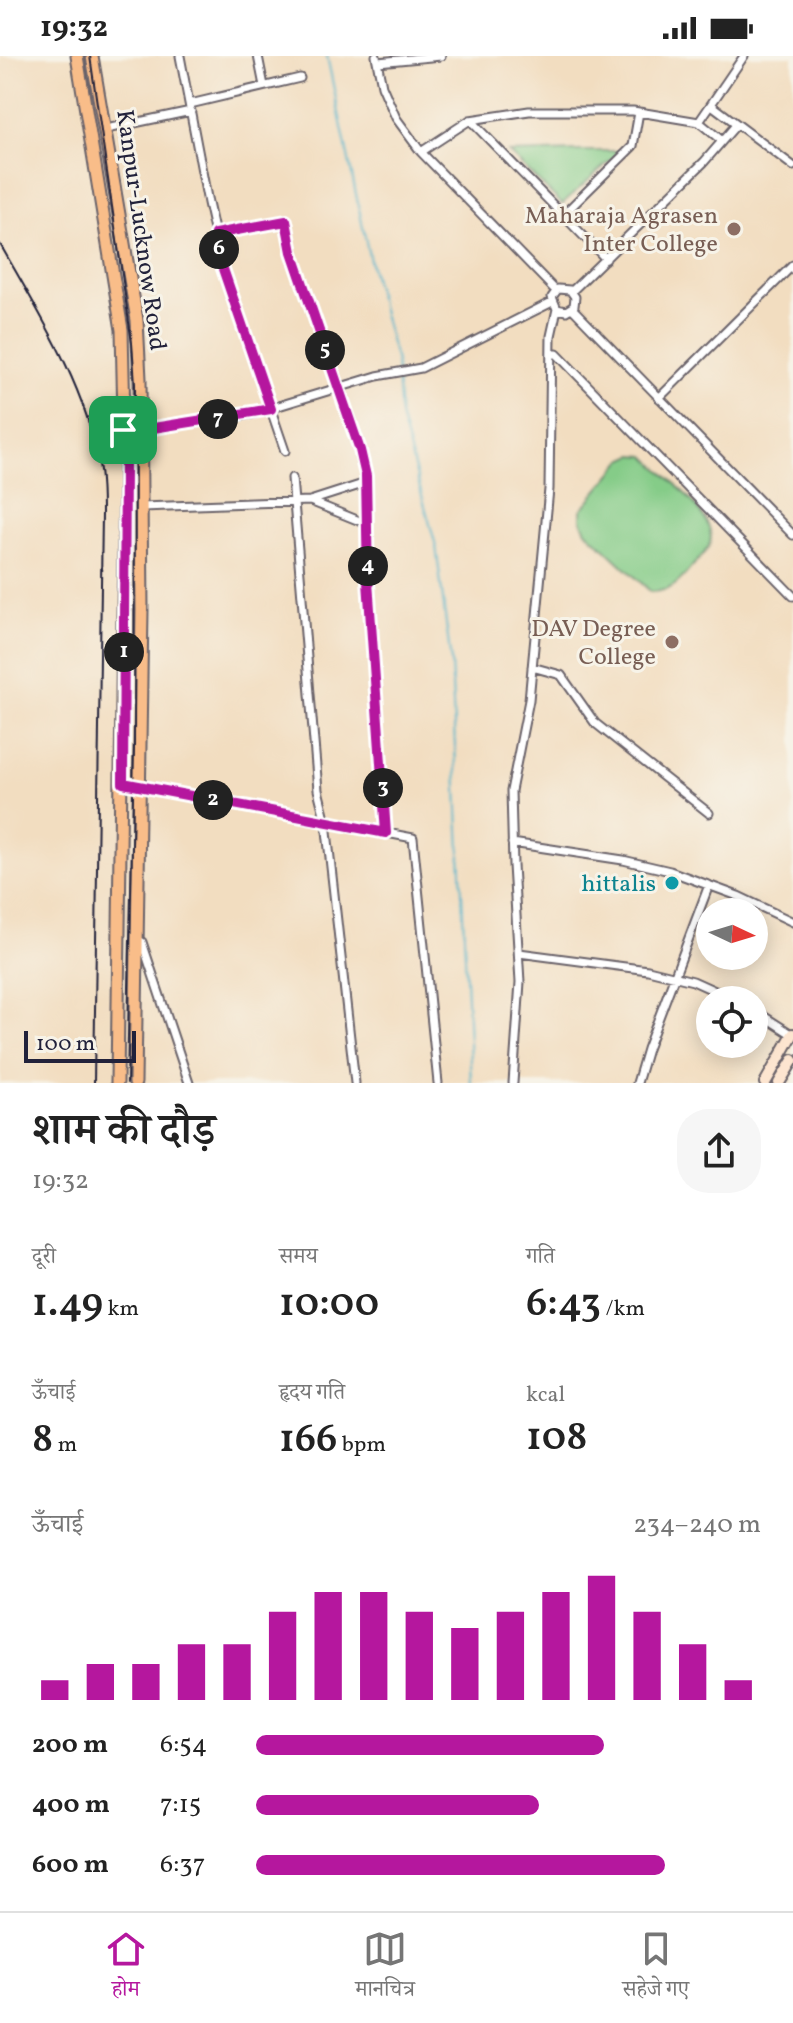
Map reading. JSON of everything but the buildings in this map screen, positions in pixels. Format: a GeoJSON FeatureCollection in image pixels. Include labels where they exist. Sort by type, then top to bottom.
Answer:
{"type":"FeatureCollection","features":[{"type":"Feature","properties":{"kind":"main road","name":"Kanpur-Lucknow Road"},"geometry":{"type":"LineString","coordinates":[[77,56],[122,330],[125,463],[123,783],[117,1083]]}},
{"type":"Feature","properties":{"kind":"main road","name":"Kanpur-Lucknow Road"},"geometry":{"type":"LineString","coordinates":[[92,56],[137,320],[142,507],[135,1083]]}},
{"type":"Feature","properties":{"kind":"main road"},"geometry":{"type":"LineString","coordinates":[[118,1018],[136,1018]]}},
{"type":"Feature","properties":{"kind":"main road"},"geometry":{"type":"LineString","coordinates":[[767,1083],[793,1034]]}},
{"type":"Feature","properties":{"kind":"main road"},"geometry":{"type":"LineString","coordinates":[[767,1083],[793,1044]]}},
{"type":"Feature","properties":{"kind":"main road"},"geometry":{"type":"LineString","coordinates":[[779,1083],[793,1060]]}},
{"type":"Feature","properties":{"kind":"street"},"geometry":{"type":"LineString","coordinates":[[180,56],[222,266],[285,451]]}},
{"type":"Feature","properties":{"kind":"street"},"geometry":{"type":"LineString","coordinates":[[258,56],[264,86]]}},
{"type":"Feature","properties":{"kind":"street"},"geometry":{"type":"LineString","coordinates":[[441,56],[377,59],[382,86],[396,118],[421,152],[556,291],[551,354],[549,489],[529,700],[511,791],[520,982],[513,1083]]}},
{"type":"Feature","properties":{"kind":"street"},"geometry":{"type":"LineString","coordinates":[[699,122],[713,106],[744,56]]}},
{"type":"Feature","properties":{"kind":"street"},"geometry":{"type":"LineString","coordinates":[[106,129],[300,78]]}},
{"type":"Feature","properties":{"kind":"street"},"geometry":{"type":"LineString","coordinates":[[713,106],[793,166]]}},
{"type":"Feature","properties":{"kind":"street"},"geometry":{"type":"LineString","coordinates":[[421,152],[470,120],[529,111],[639,112],[699,122],[721,140]]}},
{"type":"Feature","properties":{"kind":"street"},"geometry":{"type":"LineString","coordinates":[[563,215],[633,146],[639,112]]}},
{"type":"Feature","properties":{"kind":"street"},"geometry":{"type":"LineString","coordinates":[[470,120],[606,259]]}},
{"type":"Feature","properties":{"kind":"street"},"geometry":{"type":"LineString","coordinates":[[572,291],[704,162],[736,125]]}},
{"type":"Feature","properties":{"kind":"street"},"geometry":{"type":"LineString","coordinates":[[215,234],[286,221],[292,252],[360,450],[366,483],[386,833]]}},
{"type":"Feature","properties":{"kind":"street"},"geometry":{"type":"LineString","coordinates":[[659,398],[793,265]]}},
{"type":"Feature","properties":{"kind":"street"},"geometry":{"type":"LineString","coordinates":[[123,430],[141,430],[271,409],[388,374],[421,368],[555,306],[566,311],[572,308],[575,297],[572,291],[562,288],[556,291]]}},
{"type":"Feature","properties":{"kind":"street"},"geometry":{"type":"LineString","coordinates":[[572,308],[793,535]]}},
{"type":"Feature","properties":{"kind":"street"},"geometry":{"type":"LineString","coordinates":[[551,354],[557,354],[793,596]]}},
{"type":"Feature","properties":{"kind":"street"},"geometry":{"type":"LineString","coordinates":[[292,478],[318,790],[326,822],[355,1083]]}},
{"type":"Feature","properties":{"kind":"street"},"geometry":{"type":"LineString","coordinates":[[142,507],[310,501],[366,483]]}},
{"type":"Feature","properties":{"kind":"street"},"geometry":{"type":"LineString","coordinates":[[310,501],[367,524]]}},
{"type":"Feature","properties":{"kind":"street"},"geometry":{"type":"LineString","coordinates":[[532,667],[561,675],[595,723],[709,813]]}},
{"type":"Feature","properties":{"kind":"street"},"geometry":{"type":"LineString","coordinates":[[123,783],[413,838],[438,1083]]}},
{"type":"Feature","properties":{"kind":"street"},"geometry":{"type":"LineString","coordinates":[[512,843],[623,860],[670,871],[793,922]]}},
{"type":"Feature","properties":{"kind":"street"},"geometry":{"type":"LineString","coordinates":[[637,1083],[709,885]]}},
{"type":"Feature","properties":{"kind":"street"},"geometry":{"type":"LineString","coordinates":[[138,940],[142,942],[189,1083]]}},
{"type":"Feature","properties":{"kind":"street"},"geometry":{"type":"LineString","coordinates":[[519,953],[597,961],[704,986]]}},
{"type":"Feature","properties":{"kind":"street"},"geometry":{"type":"LineString","coordinates":[[768,1019],[793,1034]]}},
{"type":"Feature","properties":{"kind":"green space"},"geometry":{"type":"Polygon","coordinates":[[[621,151],[562,204],[509,153],[621,151]]]}},
{"type":"Feature","properties":{"kind":"green space"},"geometry":{"type":"Polygon","coordinates":[[[634,455],[646,456],[676,485],[698,509],[710,532],[707,550],[683,578],[670,588],[658,591],[651,592],[586,531],[581,520],[581,510],[623,460],[634,455]]]}},
{"type":"Feature","properties":{"kind":"waterway"},"geometry":{"type":"LineString","coordinates":[[327,56],[374,280],[396,362],[400,416],[436,546],[451,662],[471,1083]]}},
{"type":"Feature","properties":{"kind":"railway"},"geometry":{"type":"LineString","coordinates":[[90,56],[132,343],[135,383],[134,749],[127,1083]]}},
{"type":"Feature","properties":{"kind":"railway"},"geometry":{"type":"LineString","coordinates":[[0,244],[72,378],[92,435],[101,476],[94,1083]]}},
{"type":"Feature","properties":{"kind":"place","name":"Maharaja Agrasen Inter College"},"geometry":{"type":"Point","coordinates":[734,229]}},
{"type":"Feature","properties":{"kind":"place","name":"DAV Degree College"},"geometry":{"type":"Point","coordinates":[672,642]}},
{"type":"Feature","properties":{"kind":"place","name":"hittalis"},"geometry":{"type":"Point","coordinates":[672,883]}},
{"type":"Feature","properties":{"kind":"route"},"geometry":{"type":"LineString","coordinates":[[286,221],[292,252],[360,450],[366,476],[368,582],[386,833],[123,783],[123,430],[141,430],[271,409],[222,266],[215,234],[286,221]]}}]}
